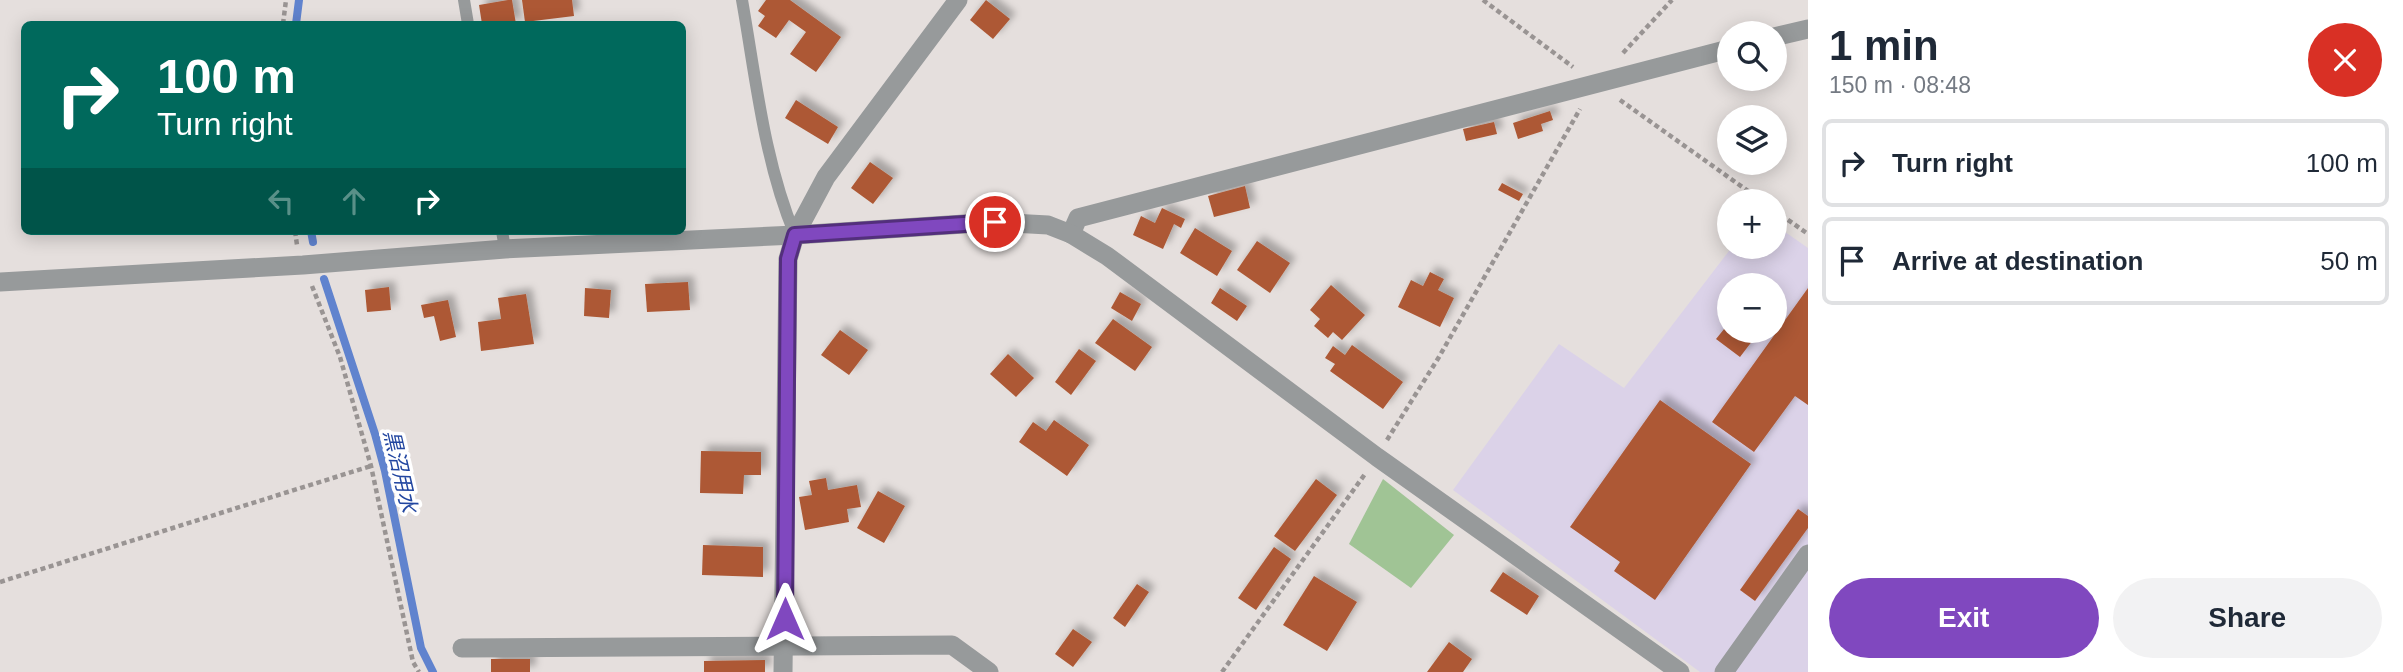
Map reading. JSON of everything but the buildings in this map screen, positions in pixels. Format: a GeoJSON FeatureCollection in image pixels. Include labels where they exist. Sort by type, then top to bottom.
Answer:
{"type":"FeatureCollection","features":[{"type":"Feature","properties":{"kind":"street"},"geometry":{"type":"LineString","coordinates":[[783,672],[788,259],[795,235],[826,177],[958,0]]}},
{"type":"Feature","properties":{"kind":"street"},"geometry":{"type":"LineString","coordinates":[[1787,34],[1808,29]]}},
{"type":"Feature","properties":{"kind":"street"},"geometry":{"type":"LineString","coordinates":[[1071,234],[1078,218],[1717,52]]}},
{"type":"Feature","properties":{"kind":"street"},"geometry":{"type":"LineString","coordinates":[[0,282],[303,265],[503,240],[795,235],[995,222],[1048,225],[1071,234],[1107,256],[1377,457],[1681,672]]}},
{"type":"Feature","properties":{"kind":"street"},"geometry":{"type":"LineString","coordinates":[[1724,672],[1808,554]]}},
{"type":"Feature","properties":{"kind":"street"},"geometry":{"type":"LineString","coordinates":[[463,648],[952,645],[989,672]]}},
{"type":"Feature","properties":{"kind":"lane"},"geometry":{"type":"LineString","coordinates":[[464,0],[468,21]]}},
{"type":"Feature","properties":{"kind":"lane"},"geometry":{"type":"LineString","coordinates":[[742,0],[769,154],[781,203],[795,235]]}},
{"type":"Feature","properties":{"kind":"path"},"geometry":{"type":"LineString","coordinates":[[283,21],[286,0]]}},
{"type":"Feature","properties":{"kind":"path"},"geometry":{"type":"LineString","coordinates":[[1621,55],[1672,0]]}},
{"type":"Feature","properties":{"kind":"path"},"geometry":{"type":"LineString","coordinates":[[1222,672],[1377,457],[1439,357],[1595,83]]}},
{"type":"Feature","properties":{"kind":"path"},"geometry":{"type":"LineString","coordinates":[[1787,219],[1808,234]]}},
{"type":"Feature","properties":{"kind":"path"},"geometry":{"type":"LineString","coordinates":[[310,283],[340,357],[371,466],[414,662],[419,672]]}},
{"type":"Feature","properties":{"kind":"path"},"geometry":{"type":"LineString","coordinates":[[0,582],[371,466]]}},
{"type":"Feature","properties":{"kind":"shaded area"},"geometry":{"type":"Polygon","coordinates":[[[1787,233],[1808,248],[1808,672],[1700,672],[1453,490],[1559,344],[1624,388],[1723,259],[1787,259],[1787,233]]]}},
{"type":"Feature","properties":{"kind":"green space"},"geometry":{"type":"Polygon","coordinates":[[[1383,479],[1454,535],[1411,588],[1349,544],[1383,479]]]}},
{"type":"Feature","properties":{"kind":"waterway","name":"黒沼用水"},"geometry":{"type":"LineString","coordinates":[[296,21],[299,0]]}},
{"type":"Feature","properties":{"kind":"waterway","name":"黒沼用水"},"geometry":{"type":"LineString","coordinates":[[312,235],[313,242]]}},
{"type":"Feature","properties":{"kind":"waterway","name":"黒沼用水"},"geometry":{"type":"LineString","coordinates":[[324,279],[375,434],[421,648],[433,672]]}},
{"type":"Feature","properties":{"kind":"route"},"geometry":{"type":"LineString","coordinates":[[785,619],[788,259],[795,235],[995,222]]}}]}
